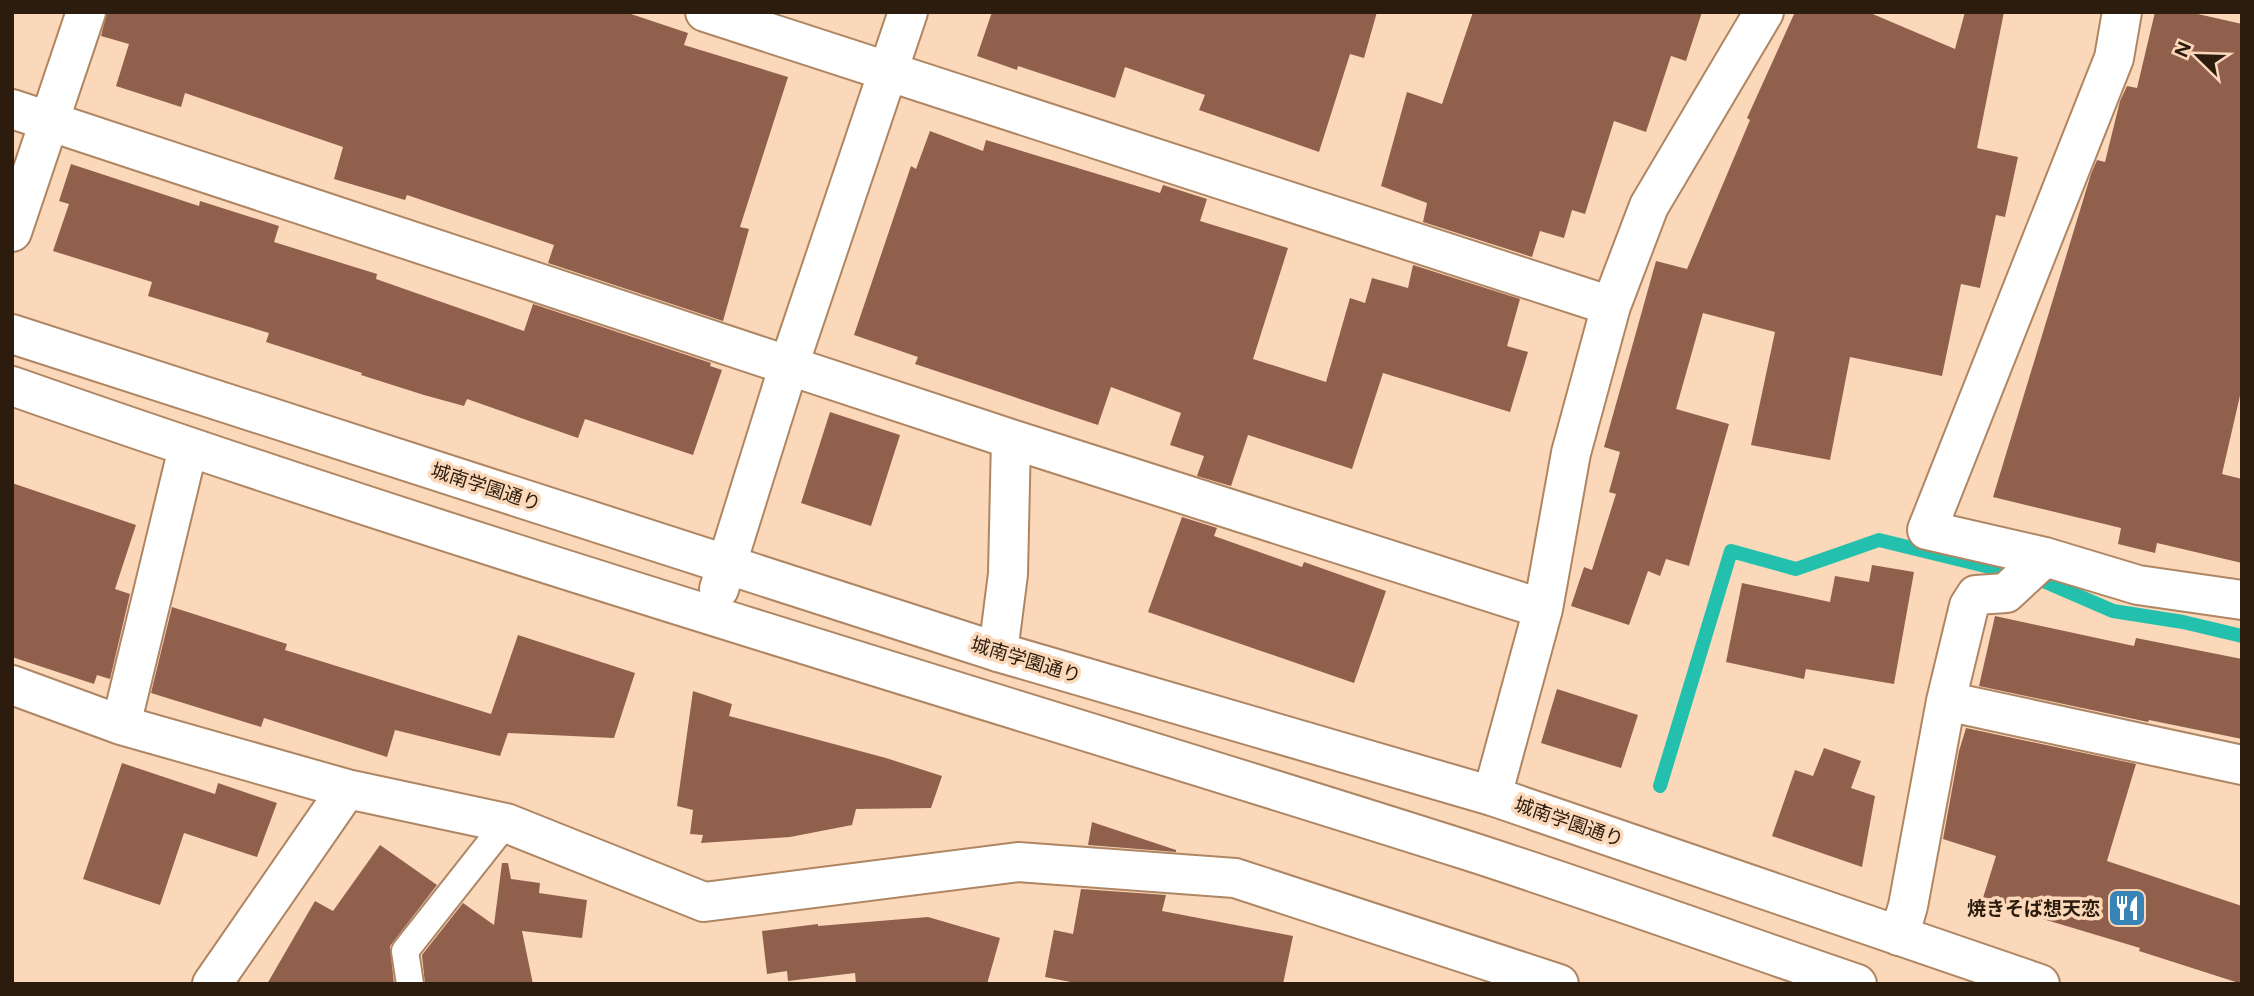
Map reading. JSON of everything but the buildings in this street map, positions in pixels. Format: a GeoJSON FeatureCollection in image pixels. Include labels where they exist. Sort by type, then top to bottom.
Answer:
{"type":"FeatureCollection","features":[{"type":"Feature","properties":{"kind":"street"},"geometry":{"type":"LineString","coordinates":[[12,232],[86,12]]}},
{"type":"Feature","properties":{"kind":"street"},"geometry":{"type":"LineString","coordinates":[[705,12],[1611,306]]}},
{"type":"Feature","properties":{"kind":"street"},"geometry":{"type":"LineString","coordinates":[[710,617],[789,365],[908,12]]}},
{"type":"Feature","properties":{"kind":"street"},"geometry":{"type":"LineString","coordinates":[[1492,796],[1543,609],[1571,453],[1611,306],[1649,206],[1764,12]]}},
{"type":"Feature","properties":{"kind":"street"},"geometry":{"type":"LineString","coordinates":[[2122,12],[2113,58],[1927,530],[2045,557],[2138,585],[2242,600]]}},
{"type":"Feature","properties":{"kind":"street"},"geometry":{"type":"LineString","coordinates":[[12,109],[1011,439],[1543,609]]}},
{"type":"Feature","properties":{"kind":"street","name":"城南学園通り"},"geometry":{"type":"LineString","coordinates":[[12,334],[998,652],[1492,796],[2040,984]]}},
{"type":"Feature","properties":{"kind":"street"},"geometry":{"type":"LineString","coordinates":[[12,386],[188,448],[710,617],[1474,853],[1857,984]]}},
{"type":"Feature","properties":{"kind":"street"},"geometry":{"type":"LineString","coordinates":[[998,652],[1008,574],[1011,439]]}},
{"type":"Feature","properties":{"kind":"street"},"geometry":{"type":"LineString","coordinates":[[121,725],[188,448]]}},
{"type":"Feature","properties":{"kind":"street"},"geometry":{"type":"LineString","coordinates":[[1899,936],[1908,906],[1945,701],[1969,606],[1976,595],[2006,593],[2045,557]]}},
{"type":"Feature","properties":{"kind":"street"},"geometry":{"type":"LineString","coordinates":[[12,685],[121,725],[347,789],[506,823],[704,902],[1018,863],[1235,878],[1559,984]]}},
{"type":"Feature","properties":{"kind":"street"},"geometry":{"type":"LineString","coordinates":[[1945,701],[2242,765]]}},
{"type":"Feature","properties":{"kind":"street"},"geometry":{"type":"LineString","coordinates":[[212,984],[347,789]]}},
{"type":"Feature","properties":{"kind":"lane"},"geometry":{"type":"LineString","coordinates":[[410,984],[405,951],[506,823]]}},
{"type":"Feature","properties":{"kind":"waterway"},"geometry":{"type":"LineString","coordinates":[[1660,786],[1731,551],[1796,569],[1879,540],[2039,579],[2113,611],[2183,622],[2242,636]]}},
{"type":"Feature","properties":{"kind":"place","name":"焼きそば想天恋"},"geometry":{"type":"Point","coordinates":[2127,908]}}]}
